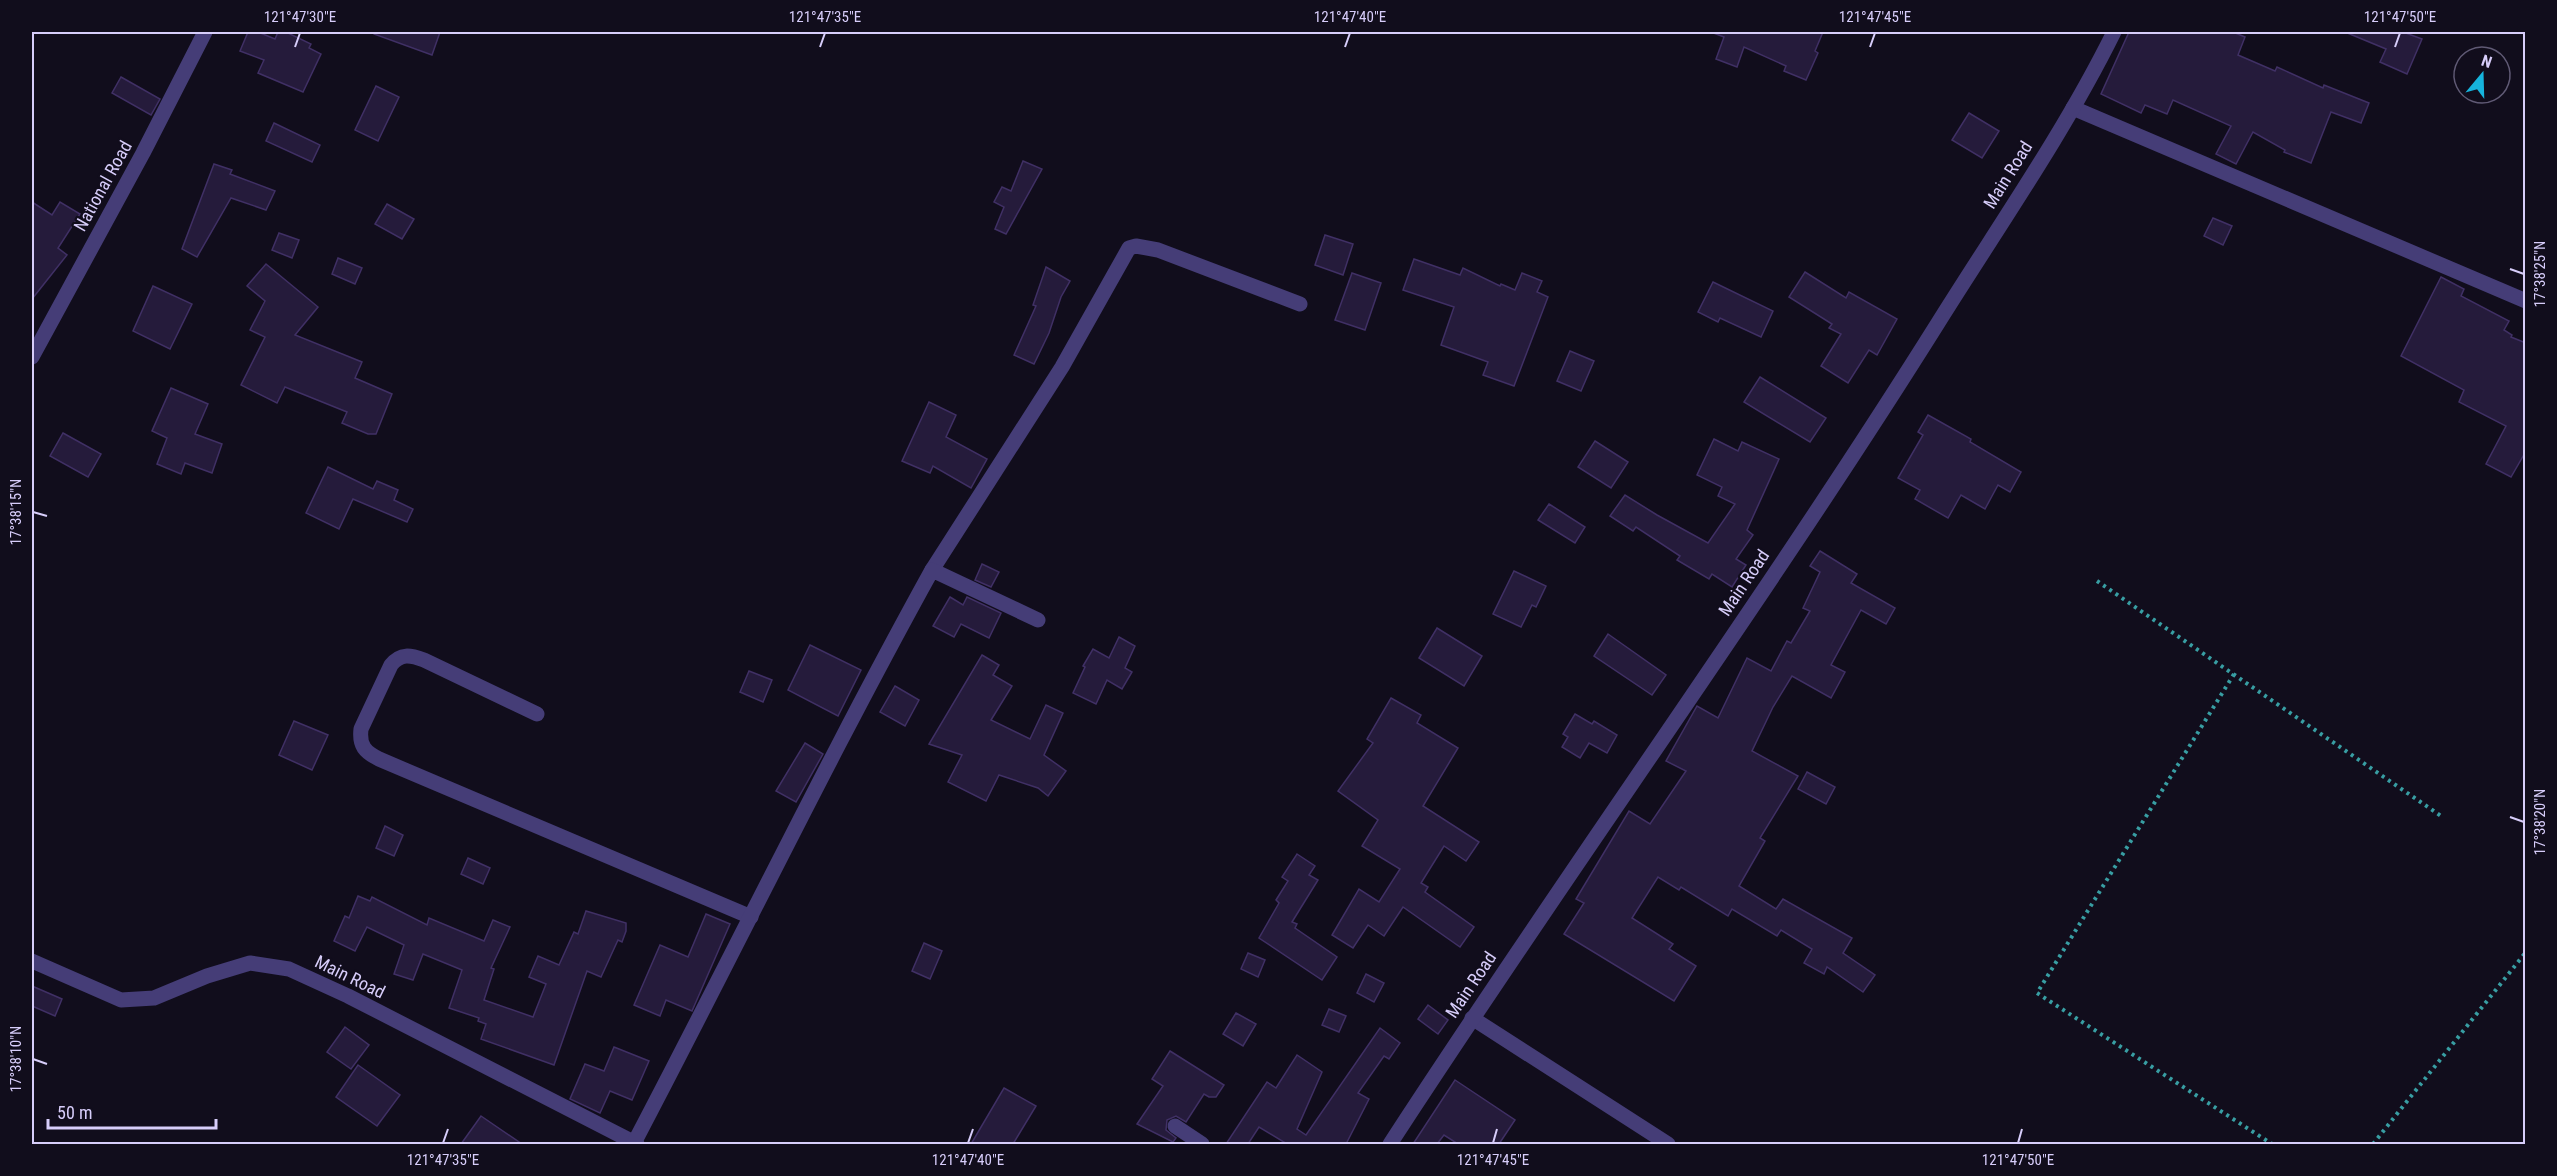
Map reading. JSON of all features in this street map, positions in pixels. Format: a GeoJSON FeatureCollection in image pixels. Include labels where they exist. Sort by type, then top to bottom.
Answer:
{"type":"FeatureCollection","features":[{"type":"Feature","properties":{"kind":"street","name":"National Road"},"geometry":{"type":"LineString","coordinates":[[32,357],[143,153],[205,32]]}},
{"type":"Feature","properties":{"kind":"street","name":"Main Road"},"geometry":{"type":"LineString","coordinates":[[1390,1144],[1472,1018],[1896,391],[2073,108],[2114,32]]}},
{"type":"Feature","properties":{"kind":"street"},"geometry":{"type":"LineString","coordinates":[[2073,108],[2526,301]]}},
{"type":"Feature","properties":{"kind":"street"},"geometry":{"type":"LineString","coordinates":[[635,1144],[838,745],[932,570],[1062,368],[1129,248],[1136,246],[1158,250],[1300,304]]}},
{"type":"Feature","properties":{"kind":"street"},"geometry":{"type":"LineString","coordinates":[[932,570],[1038,620]]}},
{"type":"Feature","properties":{"kind":"street"},"geometry":{"type":"LineString","coordinates":[[537,714],[424,660],[406,655],[397,658],[391,665],[362,729],[360,740],[367,753],[380,759],[751,917]]}},
{"type":"Feature","properties":{"kind":"street","name":"Main Road"},"geometry":{"type":"LineString","coordinates":[[32,961],[121,1000],[154,998],[207,976],[250,963],[289,969],[348,996],[635,1144]]}},
{"type":"Feature","properties":{"kind":"street"},"geometry":{"type":"LineString","coordinates":[[1472,1018],[1668,1144]]}},
{"type":"Feature","properties":{"kind":"street"},"geometry":{"type":"LineString","coordinates":[[1175,1126],[1202,1144]]}},
{"type":"Feature","properties":{"kind":"path"},"geometry":{"type":"LineString","coordinates":[[2097,581],[2441,816]]}},
{"type":"Feature","properties":{"kind":"path"},"geometry":{"type":"LineString","coordinates":[[2234,674],[2037,993],[2272,1144]]}},
{"type":"Feature","properties":{"kind":"path"},"geometry":{"type":"LineString","coordinates":[[2373,1144],[2526,952]]}},
{"type":"Feature","properties":{"kind":"building"},"geometry":{"type":"Polygon","coordinates":[[[248,32],[258,32],[275,39],[278,32],[286,32],[311,44],[309,48],[321,54],[303,92],[258,73],[264,60],[240,51],[248,32]]]}},
{"type":"Feature","properties":{"kind":"building"},"geometry":{"type":"Polygon","coordinates":[[[374,32],[440,32],[432,55],[374,34],[374,32]]]}},
{"type":"Feature","properties":{"kind":"building"},"geometry":{"type":"Polygon","coordinates":[[[1711,32],[1823,32],[1815,51],[1818,53],[1806,80],[1784,71],[1786,66],[1744,47],[1737,67],[1716,59],[1724,37],[1711,32]]]}},
{"type":"Feature","properties":{"kind":"building"},"geometry":{"type":"Polygon","coordinates":[[[2129,32],[2233,32],[2245,37],[2238,55],[2275,71],[2277,67],[2323,88],[2324,85],[2369,103],[2361,123],[2331,112],[2311,163],[2284,152],[2285,150],[2253,132],[2236,164],[2216,154],[2231,126],[2173,100],[2167,114],[2145,105],[2141,113],[2101,94],[2129,32]]]}},
{"type":"Feature","properties":{"kind":"building"},"geometry":{"type":"Polygon","coordinates":[[[2345,32],[2403,32],[2422,39],[2407,74],[2380,62],[2386,49],[2345,32]]]}},
{"type":"Feature","properties":{"kind":"building"},"geometry":{"type":"Polygon","coordinates":[[[121,77],[160,99],[151,115],[112,93],[121,77]]]}},
{"type":"Feature","properties":{"kind":"building"},"geometry":{"type":"Polygon","coordinates":[[[376,86],[399,97],[378,141],[355,130],[376,86]]]}},
{"type":"Feature","properties":{"kind":"building"},"geometry":{"type":"Polygon","coordinates":[[[1969,113],[1999,131],[1982,158],[1952,140],[1969,113]]]}},
{"type":"Feature","properties":{"kind":"building"},"geometry":{"type":"Polygon","coordinates":[[[274,123],[320,145],[312,162],[266,141],[274,123]]]}},
{"type":"Feature","properties":{"kind":"building"},"geometry":{"type":"Polygon","coordinates":[[[1023,161],[1042,169],[1006,234],[995,229],[1004,207],[994,202],[1002,187],[1011,191],[1023,161]]]}},
{"type":"Feature","properties":{"kind":"building"},"geometry":{"type":"Polygon","coordinates":[[[214,164],[232,170],[230,174],[275,191],[266,210],[231,198],[197,257],[182,249],[214,164]]]}},
{"type":"Feature","properties":{"kind":"building"},"geometry":{"type":"Polygon","coordinates":[[[32,202],[52,215],[60,202],[80,214],[58,248],[67,255],[32,299],[32,202]]]}},
{"type":"Feature","properties":{"kind":"building"},"geometry":{"type":"Polygon","coordinates":[[[387,204],[414,219],[402,239],[375,224],[387,204]]]}},
{"type":"Feature","properties":{"kind":"building"},"geometry":{"type":"Polygon","coordinates":[[[2213,218],[2232,226],[2223,245],[2204,236],[2213,218]]]}},
{"type":"Feature","properties":{"kind":"building"},"geometry":{"type":"Polygon","coordinates":[[[279,233],[299,240],[292,258],[272,250],[279,233]]]}},
{"type":"Feature","properties":{"kind":"building"},"geometry":{"type":"Polygon","coordinates":[[[1325,235],[1353,244],[1343,275],[1315,265],[1325,235]]]}},
{"type":"Feature","properties":{"kind":"building"},"geometry":{"type":"Polygon","coordinates":[[[338,258],[362,268],[355,284],[332,274],[338,258]]]}},
{"type":"Feature","properties":{"kind":"building"},"geometry":{"type":"Polygon","coordinates":[[[1414,259],[1460,275],[1463,268],[1500,286],[1501,284],[1515,290],[1522,273],[1542,281],[1537,292],[1548,297],[1514,386],[1483,375],[1488,362],[1441,345],[1454,307],[1403,290],[1414,259]]]}},
{"type":"Feature","properties":{"kind":"building"},"geometry":{"type":"Polygon","coordinates":[[[266,264],[318,307],[295,335],[362,362],[355,378],[392,394],[376,434],[368,434],[342,423],[347,412],[285,387],[277,403],[241,385],[265,337],[250,330],[265,301],[247,286],[266,264]]]}},
{"type":"Feature","properties":{"kind":"building"},"geometry":{"type":"Polygon","coordinates":[[[1046,267],[1070,281],[1061,297],[1049,333],[1034,364],[1014,355],[1036,306],[1033,305],[1046,267]]]}},
{"type":"Feature","properties":{"kind":"building"},"geometry":{"type":"Polygon","coordinates":[[[1805,272],[1846,298],[1849,292],[1897,319],[1877,355],[1869,350],[1848,383],[1821,366],[1841,334],[1829,328],[1832,324],[1789,297],[1805,272]]]}},
{"type":"Feature","properties":{"kind":"building"},"geometry":{"type":"Polygon","coordinates":[[[1352,273],[1381,283],[1365,330],[1335,320],[1352,273]]]}},
{"type":"Feature","properties":{"kind":"building"},"geometry":{"type":"Polygon","coordinates":[[[2441,277],[2464,289],[2461,296],[2509,321],[2504,330],[2512,335],[2511,337],[2526,343],[2526,451],[2511,477],[2486,464],[2506,426],[2459,402],[2464,390],[2401,356],[2441,277]]]}},
{"type":"Feature","properties":{"kind":"building"},"geometry":{"type":"Polygon","coordinates":[[[1713,282],[1773,311],[1761,337],[1720,318],[1718,322],[1698,312],[1713,282]]]}},
{"type":"Feature","properties":{"kind":"building"},"geometry":{"type":"Polygon","coordinates":[[[153,286],[192,304],[170,349],[133,331],[153,286]]]}},
{"type":"Feature","properties":{"kind":"building"},"geometry":{"type":"Polygon","coordinates":[[[1570,351],[1594,361],[1581,391],[1557,381],[1570,351]]]}},
{"type":"Feature","properties":{"kind":"building"},"geometry":{"type":"Polygon","coordinates":[[[1760,377],[1826,418],[1810,442],[1744,402],[1760,377]]]}},
{"type":"Feature","properties":{"kind":"building"},"geometry":{"type":"Polygon","coordinates":[[[171,388],[208,404],[195,434],[222,444],[212,473],[185,463],[181,474],[157,464],[167,438],[152,431],[171,388]]]}},
{"type":"Feature","properties":{"kind":"building"},"geometry":{"type":"Polygon","coordinates":[[[929,402],[956,415],[946,437],[987,459],[971,488],[933,466],[930,473],[902,461],[929,402]]]}},
{"type":"Feature","properties":{"kind":"building"},"geometry":{"type":"Polygon","coordinates":[[[1928,415],[1971,439],[1970,442],[2021,472],[2010,492],[1998,485],[1985,509],[1961,495],[1948,518],[1915,499],[1920,490],[1898,478],[1923,435],[1918,432],[1928,415]]]}},
{"type":"Feature","properties":{"kind":"building"},"geometry":{"type":"Polygon","coordinates":[[[63,433],[101,454],[88,477],[50,456],[63,433]]]}},
{"type":"Feature","properties":{"kind":"building"},"geometry":{"type":"Polygon","coordinates":[[[1714,439],[1738,451],[1742,442],[1779,459],[1747,530],[1753,535],[1736,559],[1746,565],[1732,587],[1712,574],[1709,579],[1677,560],[1680,556],[1636,527],[1633,531],[1610,516],[1625,495],[1708,543],[1735,504],[1718,496],[1722,487],[1697,475],[1714,439]]]}},
{"type":"Feature","properties":{"kind":"building"},"geometry":{"type":"Polygon","coordinates":[[[1595,441],[1628,462],[1611,488],[1578,467],[1595,441]]]}},
{"type":"Feature","properties":{"kind":"building"},"geometry":{"type":"Polygon","coordinates":[[[328,467],[373,489],[377,481],[398,490],[394,500],[413,509],[407,522],[353,499],[339,529],[306,513],[328,467]]]}},
{"type":"Feature","properties":{"kind":"building"},"geometry":{"type":"Polygon","coordinates":[[[1549,504],[1585,527],[1575,543],[1538,520],[1549,504]]]}},
{"type":"Feature","properties":{"kind":"building"},"geometry":{"type":"Polygon","coordinates":[[[1820,551],[1857,574],[1851,583],[1895,608],[1886,624],[1861,610],[1831,665],[1845,672],[1831,698],[1792,676],[1773,707],[1752,751],[1798,776],[1760,838],[1765,841],[1739,886],[1776,909],[1783,899],[1852,938],[1843,953],[1875,975],[1863,992],[1827,967],[1824,974],[1804,963],[1812,949],[1781,930],[1777,936],[1732,909],[1728,916],[1681,887],[1679,890],[1658,877],[1632,918],[1673,944],[1669,949],[1696,966],[1674,1001],[1564,934],[1584,903],[1576,899],[1629,811],[1650,824],[1686,771],[1666,761],[1697,706],[1718,718],[1747,658],[1771,671],[1787,641],[1791,643],[1810,611],[1803,608],[1820,572],[1810,566],[1820,551]]]}},
{"type":"Feature","properties":{"kind":"building"},"geometry":{"type":"Polygon","coordinates":[[[982,564],[999,572],[991,587],[975,580],[982,564]]]}},
{"type":"Feature","properties":{"kind":"building"},"geometry":{"type":"Polygon","coordinates":[[[1514,571],[1546,586],[1536,607],[1532,605],[1521,627],[1493,614],[1514,571]]]}},
{"type":"Feature","properties":{"kind":"building"},"geometry":{"type":"Polygon","coordinates":[[[950,597],[963,605],[967,597],[1001,613],[989,638],[961,624],[954,637],[933,626],[950,597]]]}},
{"type":"Feature","properties":{"kind":"building"},"geometry":{"type":"Polygon","coordinates":[[[1437,628],[1482,656],[1464,686],[1419,658],[1437,628]]]}},
{"type":"Feature","properties":{"kind":"building"},"geometry":{"type":"Polygon","coordinates":[[[1608,634],[1666,675],[1652,695],[1594,656],[1608,634]]]}},
{"type":"Feature","properties":{"kind":"building"},"geometry":{"type":"Polygon","coordinates":[[[1119,637],[1135,646],[1125,668],[1132,672],[1122,689],[1107,680],[1096,704],[1073,693],[1085,667],[1083,666],[1093,649],[1109,658],[1119,637]]]}},
{"type":"Feature","properties":{"kind":"building"},"geometry":{"type":"Polygon","coordinates":[[[810,645],[861,670],[838,716],[788,690],[810,645]]]}},
{"type":"Feature","properties":{"kind":"building"},"geometry":{"type":"Polygon","coordinates":[[[982,655],[999,665],[993,675],[1012,686],[991,720],[1030,739],[1046,705],[1063,713],[1044,755],[1066,771],[1048,796],[1038,788],[999,775],[986,801],[948,782],[962,755],[929,744],[982,655]]]}},
{"type":"Feature","properties":{"kind":"building"},"geometry":{"type":"Polygon","coordinates":[[[749,671],[772,680],[763,702],[740,692],[749,671]]]}},
{"type":"Feature","properties":{"kind":"building"},"geometry":{"type":"Polygon","coordinates":[[[895,686],[919,700],[905,726],[880,712],[895,686]]]}},
{"type":"Feature","properties":{"kind":"building"},"geometry":{"type":"Polygon","coordinates":[[[1391,698],[1421,715],[1417,723],[1458,748],[1423,806],[1479,842],[1466,861],[1444,846],[1421,883],[1428,887],[1425,892],[1474,927],[1460,947],[1403,907],[1384,936],[1368,925],[1353,948],[1332,935],[1359,889],[1379,902],[1400,869],[1362,846],[1378,820],[1338,791],[1373,743],[1367,739],[1391,698]]]}},
{"type":"Feature","properties":{"kind":"building"},"geometry":{"type":"Polygon","coordinates":[[[1575,714],[1592,724],[1594,721],[1617,735],[1607,753],[1589,743],[1580,758],[1562,747],[1568,737],[1563,734],[1575,714]]]}},
{"type":"Feature","properties":{"kind":"building"},"geometry":{"type":"Polygon","coordinates":[[[294,721],[328,735],[312,770],[279,755],[294,721]]]}},
{"type":"Feature","properties":{"kind":"building"},"geometry":{"type":"Polygon","coordinates":[[[805,743],[823,754],[796,802],[776,791],[805,743]]]}},
{"type":"Feature","properties":{"kind":"building"},"geometry":{"type":"Polygon","coordinates":[[[1807,772],[1835,787],[1826,804],[1798,789],[1807,772]]]}},
{"type":"Feature","properties":{"kind":"building"},"geometry":{"type":"Polygon","coordinates":[[[385,826],[403,835],[394,856],[376,848],[385,826]]]}},
{"type":"Feature","properties":{"kind":"building"},"geometry":{"type":"Polygon","coordinates":[[[1297,854],[1315,866],[1309,875],[1318,880],[1292,922],[1297,924],[1295,928],[1337,957],[1322,980],[1259,938],[1279,903],[1276,900],[1288,881],[1282,877],[1297,854]]]}},
{"type":"Feature","properties":{"kind":"building"},"geometry":{"type":"Polygon","coordinates":[[[468,858],[490,868],[483,884],[461,874],[468,858]]]}},
{"type":"Feature","properties":{"kind":"building"},"geometry":{"type":"Polygon","coordinates":[[[358,896],[370,901],[372,897],[427,925],[429,918],[484,941],[493,920],[510,927],[491,968],[494,969],[484,1000],[533,1017],[546,984],[529,977],[538,956],[559,965],[574,932],[578,934],[586,911],[626,923],[626,931],[622,942],[618,940],[601,977],[587,971],[554,1065],[481,1039],[486,1024],[478,1021],[479,1018],[449,1008],[462,970],[423,954],[413,980],[394,974],[404,945],[367,927],[355,951],[334,941],[345,916],[349,918],[358,896]]]}},
{"type":"Feature","properties":{"kind":"building"},"geometry":{"type":"Polygon","coordinates":[[[706,914],[730,924],[692,1011],[666,1000],[660,1016],[634,1005],[660,945],[688,957],[706,914]]]}},
{"type":"Feature","properties":{"kind":"building"},"geometry":{"type":"Polygon","coordinates":[[[924,943],[942,951],[930,979],[912,971],[924,943]]]}},
{"type":"Feature","properties":{"kind":"building"},"geometry":{"type":"Polygon","coordinates":[[[1248,953],[1265,960],[1258,977],[1241,969],[1248,953]]]}},
{"type":"Feature","properties":{"kind":"building"},"geometry":{"type":"Polygon","coordinates":[[[1366,974],[1384,983],[1374,1002],[1357,993],[1366,974]]]}},
{"type":"Feature","properties":{"kind":"building"},"geometry":{"type":"Polygon","coordinates":[[[32,986],[62,999],[55,1016],[32,1006],[32,986]]]}},
{"type":"Feature","properties":{"kind":"building"},"geometry":{"type":"Polygon","coordinates":[[[1428,1005],[1448,1020],[1438,1034],[1418,1019],[1428,1005]]]}},
{"type":"Feature","properties":{"kind":"building"},"geometry":{"type":"Polygon","coordinates":[[[1329,1009],[1346,1016],[1339,1032],[1322,1025],[1329,1009]]]}},
{"type":"Feature","properties":{"kind":"building"},"geometry":{"type":"Polygon","coordinates":[[[1236,1013],[1256,1024],[1243,1046],[1223,1034],[1236,1013]]]}},
{"type":"Feature","properties":{"kind":"building"},"geometry":{"type":"Polygon","coordinates":[[[345,1027],[369,1045],[351,1069],[327,1052],[345,1027]]]}},
{"type":"Feature","properties":{"kind":"building"},"geometry":{"type":"Polygon","coordinates":[[[1380,1028],[1400,1043],[1389,1059],[1384,1056],[1358,1093],[1369,1099],[1346,1144],[1287,1144],[1259,1127],[1248,1144],[1226,1144],[1267,1082],[1276,1088],[1297,1055],[1322,1072],[1297,1129],[1306,1135],[1380,1028]]]}},
{"type":"Feature","properties":{"kind":"building"},"geometry":{"type":"Polygon","coordinates":[[[614,1047],[649,1061],[632,1100],[610,1091],[600,1113],[570,1099],[585,1064],[604,1071],[614,1047]]]}},
{"type":"Feature","properties":{"kind":"building"},"geometry":{"type":"Polygon","coordinates":[[[1170,1051],[1224,1085],[1216,1097],[1204,1094],[1186,1122],[1176,1116],[1167,1120],[1166,1130],[1176,1138],[1173,1142],[1137,1124],[1163,1086],[1152,1079],[1170,1051]]]}},
{"type":"Feature","properties":{"kind":"building"},"geometry":{"type":"Polygon","coordinates":[[[358,1065],[400,1095],[377,1126],[336,1097],[358,1065]]]}},
{"type":"Feature","properties":{"kind":"building"},"geometry":{"type":"Polygon","coordinates":[[[1455,1080],[1515,1120],[1499,1144],[1458,1144],[1444,1135],[1437,1144],[1413,1144],[1455,1080]]]}},
{"type":"Feature","properties":{"kind":"building"},"geometry":{"type":"Polygon","coordinates":[[[1004,1088],[1036,1106],[1013,1144],[971,1144],[1004,1088]]]}},
{"type":"Feature","properties":{"kind":"building"},"geometry":{"type":"Polygon","coordinates":[[[481,1116],[522,1144],[461,1144],[481,1116]]]}}]}
